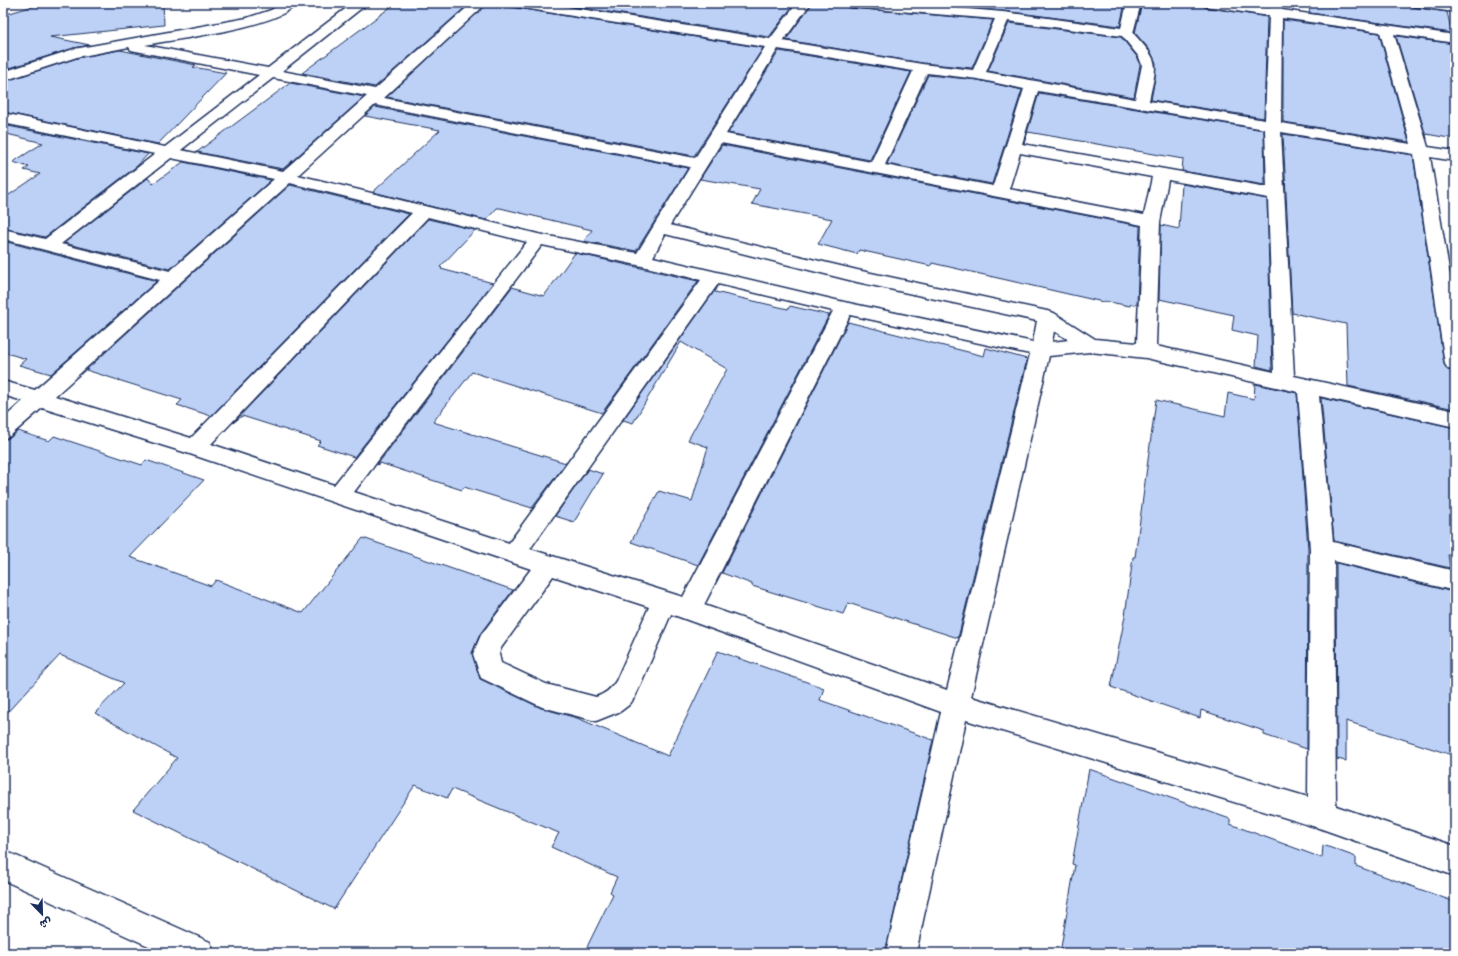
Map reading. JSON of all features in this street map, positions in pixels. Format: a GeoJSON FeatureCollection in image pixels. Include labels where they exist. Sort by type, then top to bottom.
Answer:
{"type":"FeatureCollection","features":[{"type":"Feature","properties":{"kind":"street"},"geometry":{"type":"LineString","coordinates":[[3,77],[74,53],[248,22],[283,10],[290,3]]}},
{"type":"Feature","properties":{"kind":"street"},"geometry":{"type":"LineString","coordinates":[[46,246],[361,3]]}},
{"type":"Feature","properties":{"kind":"street"},"geometry":{"type":"LineString","coordinates":[[3,431],[480,3]]}},
{"type":"Feature","properties":{"kind":"street"},"geometry":{"type":"LineString","coordinates":[[517,3],[978,76],[1455,156]]}},
{"type":"Feature","properties":{"kind":"street"},"geometry":{"type":"LineString","coordinates":[[642,260],[699,164],[774,44],[804,3]]}},
{"type":"Feature","properties":{"kind":"street"},"geometry":{"type":"LineString","coordinates":[[851,3],[912,6],[1003,16],[1126,33],[1146,56],[1149,65],[1141,104]]}},
{"type":"Feature","properties":{"kind":"street"},"geometry":{"type":"LineString","coordinates":[[1126,33],[1134,3]]}},
{"type":"Feature","properties":{"kind":"street"},"geometry":{"type":"LineString","coordinates":[[1210,3],[1276,8],[1386,30],[1455,39]]}},
{"type":"Feature","properties":{"kind":"street"},"geometry":{"type":"LineString","coordinates":[[1418,3],[1455,8]]}},
{"type":"Feature","properties":{"kind":"street"},"geometry":{"type":"LineString","coordinates":[[1276,8],[1273,125],[1284,381]]}},
{"type":"Feature","properties":{"kind":"street"},"geometry":{"type":"LineString","coordinates":[[978,76],[1003,16]]}},
{"type":"Feature","properties":{"kind":"street"},"geometry":{"type":"LineString","coordinates":[[1386,30],[1421,150],[1455,364]]}},
{"type":"Feature","properties":{"kind":"street"},"geometry":{"type":"LineString","coordinates":[[125,45],[270,73],[376,97],[699,164]]}},
{"type":"Feature","properties":{"kind":"street"},"geometry":{"type":"LineString","coordinates":[[876,168],[922,68]]}},
{"type":"Feature","properties":{"kind":"street"},"geometry":{"type":"LineString","coordinates":[[1000,191],[1032,86]]}},
{"type":"Feature","properties":{"kind":"street"},"geometry":{"type":"LineString","coordinates":[[3,118],[287,177],[538,239],[642,260],[844,308],[1041,350],[1090,345],[1146,351],[1455,419]]}},
{"type":"Feature","properties":{"kind":"street"},"geometry":{"type":"LineString","coordinates":[[716,137],[1000,191],[1151,222]]}},
{"type":"Feature","properties":{"kind":"street"},"geometry":{"type":"LineString","coordinates":[[1014,147],[1276,194]]}},
{"type":"Feature","properties":{"kind":"street"},"geometry":{"type":"LineString","coordinates":[[1146,351],[1151,222],[1161,174]]}},
{"type":"Feature","properties":{"kind":"street"},"geometry":{"type":"LineString","coordinates":[[195,446],[424,211]]}},
{"type":"Feature","properties":{"kind":"street"},"geometry":{"type":"LineString","coordinates":[[660,228],[857,276],[1047,318],[1090,345]]}},
{"type":"Feature","properties":{"kind":"street"},"geometry":{"type":"LineString","coordinates":[[3,234],[174,278]]}},
{"type":"Feature","properties":{"kind":"street"},"geometry":{"type":"LineString","coordinates":[[339,495],[538,239]]}},
{"type":"Feature","properties":{"kind":"street"},"geometry":{"type":"LineString","coordinates":[[514,554],[713,277]]}},
{"type":"Feature","properties":{"kind":"street"},"geometry":{"type":"LineString","coordinates":[[689,609],[844,308]]}},
{"type":"Feature","properties":{"kind":"street"},"geometry":{"type":"LineString","coordinates":[[901,953],[956,704],[1041,350],[1047,318]]}},
{"type":"Feature","properties":{"kind":"street"},"geometry":{"type":"LineString","coordinates":[[1308,386],[1322,549],[1322,815]]}},
{"type":"Feature","properties":{"kind":"street"},"geometry":{"type":"LineString","coordinates":[[3,388],[41,398],[195,446],[514,554],[689,609],[956,704],[1322,815],[1455,861]]}},
{"type":"Feature","properties":{"kind":"street"},"geometry":{"type":"LineString","coordinates":[[1322,549],[1455,581]]}},
{"type":"Feature","properties":{"kind":"street"},"geometry":{"type":"LineString","coordinates":[[548,564],[490,643],[486,654],[490,670],[542,695],[596,709],[612,703],[621,696],[626,689],[664,601]]}},
{"type":"Feature","properties":{"kind":"street"},"geometry":{"type":"LineString","coordinates":[[3,865],[199,953]]}},
{"type":"Feature","properties":{"kind":"building"},"geometry":{"type":"Polygon","coordinates":[[[44,3],[163,3],[164,25],[50,37],[90,45],[74,48],[3,70],[3,15],[44,3]]]}},
{"type":"Feature","properties":{"kind":"building"},"geometry":{"type":"Polygon","coordinates":[[[396,3],[470,3],[375,87],[302,73],[396,3]]]}},
{"type":"Feature","properties":{"kind":"building"},"geometry":{"type":"Polygon","coordinates":[[[488,3],[509,3],[511,7],[763,48],[694,156],[387,97],[488,3]]]}},
{"type":"Feature","properties":{"kind":"building"},"geometry":{"type":"Polygon","coordinates":[[[552,3],[795,3],[769,37],[552,3]]]}},
{"type":"Feature","properties":{"kind":"building"},"geometry":{"type":"Polygon","coordinates":[[[812,3],[843,3],[846,7],[851,8],[993,20],[972,68],[922,63],[786,40],[812,3]]]}},
{"type":"Feature","properties":{"kind":"building"},"geometry":{"type":"Polygon","coordinates":[[[915,3],[1125,3],[1120,26],[1003,11],[915,3]]]}},
{"type":"Feature","properties":{"kind":"building"},"geometry":{"type":"Polygon","coordinates":[[[1142,3],[1202,3],[1205,7],[1267,17],[1264,118],[1151,100],[1156,63],[1150,50],[1135,33],[1142,3]]]}},
{"type":"Feature","properties":{"kind":"building"},"geometry":{"type":"Polygon","coordinates":[[[1308,3],[1410,3],[1413,7],[1447,12],[1452,33],[1310,13],[1308,3]]]}},
{"type":"Feature","properties":{"kind":"building"},"geometry":{"type":"Polygon","coordinates":[[[1283,20],[1379,33],[1409,142],[1283,122],[1283,20]]]}},
{"type":"Feature","properties":{"kind":"building"},"geometry":{"type":"Polygon","coordinates":[[[1009,23],[1121,37],[1138,58],[1140,65],[1134,97],[988,71],[1009,23]]]}},
{"type":"Feature","properties":{"kind":"building"},"geometry":{"type":"Polygon","coordinates":[[[1396,36],[1455,44],[1455,139],[1426,134],[1427,139],[1396,36]]]}},
{"type":"Feature","properties":{"kind":"building"},"geometry":{"type":"Polygon","coordinates":[[[120,50],[196,65],[193,67],[226,73],[158,144],[3,112],[3,82],[77,58],[120,50]]]}},
{"type":"Feature","properties":{"kind":"building"},"geometry":{"type":"Polygon","coordinates":[[[779,51],[911,72],[870,160],[728,133],[779,51]]]}},
{"type":"Feature","properties":{"kind":"building"},"geometry":{"type":"Polygon","coordinates":[[[928,75],[978,80],[1022,90],[992,184],[887,164],[928,75]]]}},
{"type":"Feature","properties":{"kind":"building"},"geometry":{"type":"Polygon","coordinates":[[[290,83],[364,97],[283,169],[197,152],[290,83]]]}},
{"type":"Feature","properties":{"kind":"building"},"geometry":{"type":"Polygon","coordinates":[[[1039,93],[1264,130],[1265,185],[1182,171],[1183,159],[1028,132],[1024,143],[1039,93]]]}},
{"type":"Feature","properties":{"kind":"building"},"geometry":{"type":"Polygon","coordinates":[[[375,107],[688,168],[636,251],[584,241],[592,230],[500,208],[497,208],[486,220],[373,192],[440,130],[365,116],[375,107]]]}},
{"type":"Feature","properties":{"kind":"building"},"geometry":{"type":"Polygon","coordinates":[[[3,125],[148,154],[137,166],[45,237],[3,228],[3,199],[40,174],[24,170],[29,167],[13,162],[43,143],[3,133],[3,125]]]}},
{"type":"Feature","properties":{"kind":"building"},"geometry":{"type":"Polygon","coordinates":[[[1283,134],[1413,155],[1444,364],[1448,370],[1455,372],[1455,409],[1348,386],[1346,324],[1292,313],[1283,134]]]}},
{"type":"Feature","properties":{"kind":"building"},"geometry":{"type":"Polygon","coordinates":[[[722,145],[1140,226],[1137,305],[1131,304],[1130,306],[1103,302],[932,263],[931,266],[859,250],[857,254],[818,244],[832,219],[752,204],[760,189],[700,179],[722,145]]]}},
{"type":"Feature","properties":{"kind":"building"},"geometry":{"type":"Polygon","coordinates":[[[183,162],[271,180],[170,269],[64,243],[148,178],[153,184],[183,162]]]}},
{"type":"Feature","properties":{"kind":"building"},"geometry":{"type":"Polygon","coordinates":[[[1182,184],[1267,199],[1272,370],[1256,366],[1258,336],[1232,330],[1234,315],[1159,299],[1161,225],[1179,229],[1182,184]]]}},
{"type":"Feature","properties":{"kind":"building"},"geometry":{"type":"Polygon","coordinates":[[[290,185],[409,214],[211,416],[177,405],[182,400],[86,370],[290,185]]]}},
{"type":"Feature","properties":{"kind":"building"},"geometry":{"type":"Polygon","coordinates":[[[428,219],[475,230],[440,267],[442,268],[441,269],[493,283],[354,457],[317,445],[321,441],[242,416],[233,423],[428,219]]]}},
{"type":"Feature","properties":{"kind":"building"},"geometry":{"type":"Polygon","coordinates":[[[3,241],[157,281],[51,374],[19,365],[26,359],[3,352],[3,241]]]}},
{"type":"Feature","properties":{"kind":"building"},"geometry":{"type":"Polygon","coordinates":[[[575,253],[698,281],[602,413],[472,372],[433,422],[566,463],[532,508],[464,487],[462,490],[380,463],[377,465],[512,287],[544,296],[575,253]]]}},
{"type":"Feature","properties":{"kind":"building"},"geometry":{"type":"Polygon","coordinates":[[[718,286],[715,292],[788,309],[790,306],[829,315],[698,565],[631,542],[659,491],[692,501],[708,447],[688,440],[727,369],[681,342],[633,423],[623,420],[718,286]]]}},
{"type":"Feature","properties":{"kind":"building"},"geometry":{"type":"Polygon","coordinates":[[[848,322],[984,356],[986,348],[1027,359],[958,638],[848,603],[843,614],[752,586],[752,584],[722,573],[848,322]]]}},
{"type":"Feature","properties":{"kind":"building"},"geometry":{"type":"Polygon","coordinates":[[[1255,384],[1297,393],[1308,549],[1307,749],[1264,735],[1264,731],[1201,710],[1200,718],[1111,687],[1125,616],[1133,557],[1135,557],[1156,400],[1225,416],[1228,393],[1254,399],[1255,384]]]}},
{"type":"Feature","properties":{"kind":"building"},"geometry":{"type":"Polygon","coordinates":[[[1321,398],[1455,428],[1455,556],[1448,555],[1450,568],[1334,541],[1321,398]]]}},
{"type":"Feature","properties":{"kind":"building"},"geometry":{"type":"Polygon","coordinates":[[[18,431],[49,441],[54,436],[142,465],[146,460],[204,480],[130,557],[211,586],[216,580],[303,613],[363,538],[513,590],[480,634],[472,653],[480,679],[541,708],[577,718],[668,756],[718,651],[824,688],[820,700],[933,740],[885,953],[584,953],[613,894],[610,892],[617,877],[551,847],[559,833],[452,789],[447,798],[415,785],[334,909],[133,810],[177,758],[95,713],[124,683],[60,655],[3,717],[3,440],[11,437],[18,431]]]}},
{"type":"Feature","properties":{"kind":"building"},"geometry":{"type":"Polygon","coordinates":[[[588,469],[603,474],[574,522],[555,516],[588,469]]]}},
{"type":"Feature","properties":{"kind":"building"},"geometry":{"type":"Polygon","coordinates":[[[1336,563],[1453,592],[1455,610],[1455,756],[1346,721],[1346,761],[1337,759],[1336,563]]]}},
{"type":"Feature","properties":{"kind":"building"},"geometry":{"type":"Polygon","coordinates":[[[1089,769],[1230,819],[1230,824],[1322,858],[1323,845],[1356,857],[1356,866],[1455,902],[1455,953],[1060,953],[1075,865],[1072,864],[1089,769]]]}}]}
